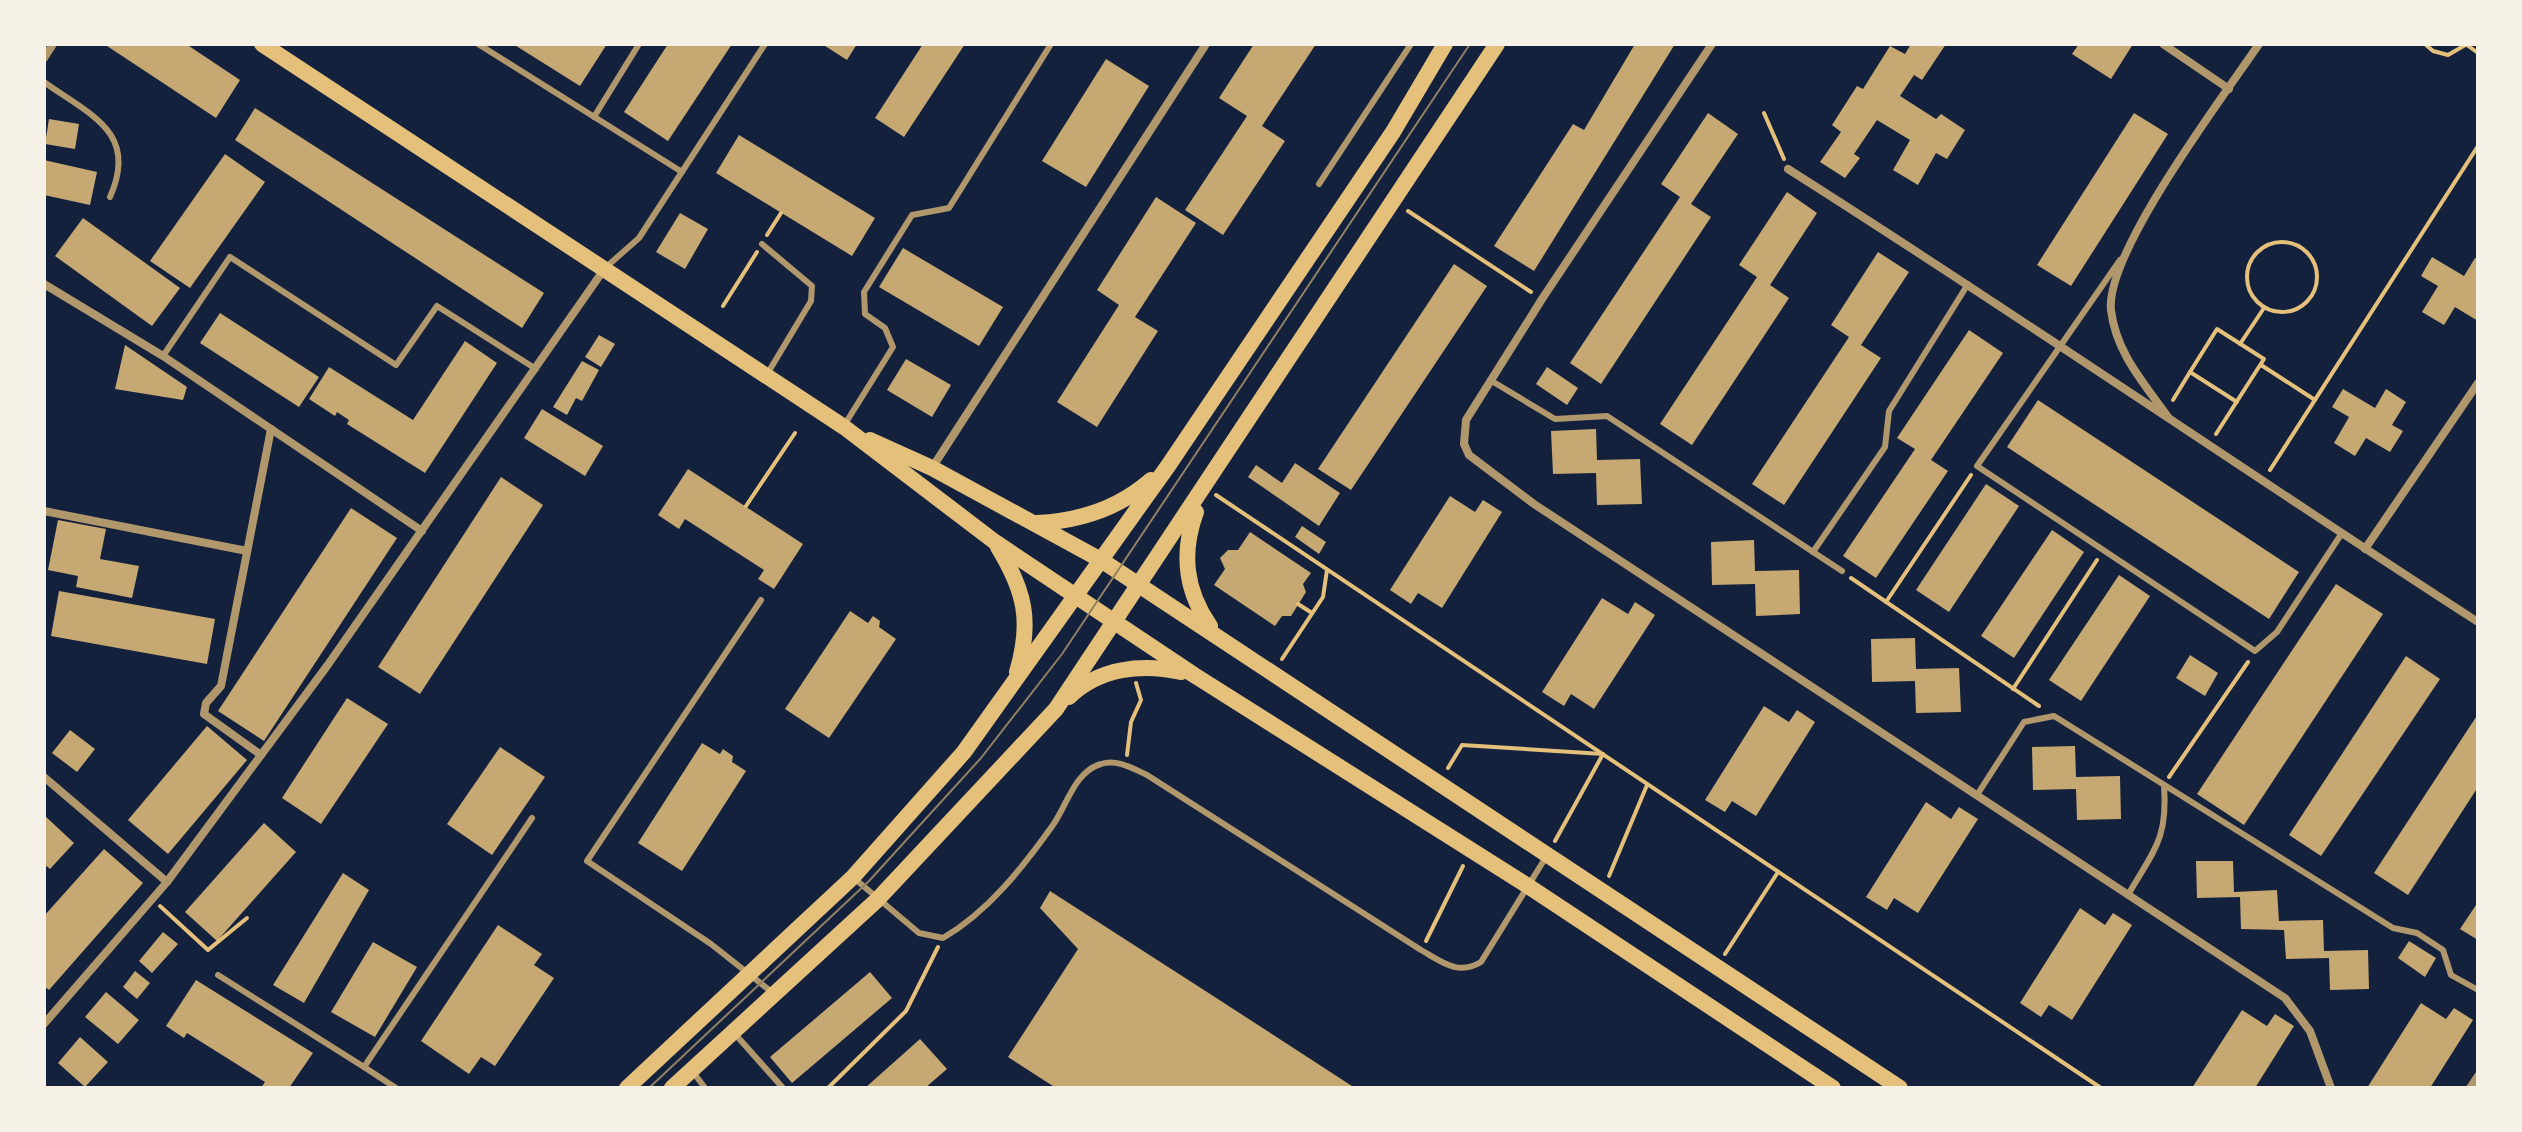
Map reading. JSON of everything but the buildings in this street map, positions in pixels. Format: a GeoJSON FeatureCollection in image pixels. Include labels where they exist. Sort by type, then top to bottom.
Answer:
{"type":"FeatureCollection","features":[{"type":"Feature","properties":{"kind":"main road"},"geometry":{"type":"LineString","coordinates":[[627,1088],[853,877],[945,775],[1012,688],[1168,466],[1393,132],[1445,44]]}},
{"type":"Feature","properties":{"kind":"main road"},"geometry":{"type":"LineString","coordinates":[[1056,709],[1497,44]]}},
{"type":"Feature","properties":{"kind":"main road"},"geometry":{"type":"LineString","coordinates":[[273,47],[844,427],[995,542],[1115,623],[1528,886],[1833,1088]]}},
{"type":"Feature","properties":{"kind":"main road"},"geometry":{"type":"LineString","coordinates":[[844,427],[932,468],[1101,560],[1546,857],[1900,1088]]}},
{"type":"Feature","properties":{"kind":"main road"},"geometry":{"type":"LineString","coordinates":[[1035,523],[1070,520],[1103,511],[1138,492],[1168,466]]}},
{"type":"Feature","properties":{"kind":"main road"},"geometry":{"type":"LineString","coordinates":[[1204,490],[1190,530],[1186,566],[1191,591],[1216,634]]}},
{"type":"Feature","properties":{"kind":"main road"},"geometry":{"type":"LineString","coordinates":[[995,542],[1024,598],[1023,652],[1012,688]]}},
{"type":"Feature","properties":{"kind":"main road"},"geometry":{"type":"LineString","coordinates":[[672,1088],[877,900],[1076,691],[1099,677],[1125,669],[1160,667],[1194,675]]}},
{"type":"Feature","properties":{"kind":"street"},"geometry":{"type":"LineString","coordinates":[[44,56],[53,44]]}},
{"type":"Feature","properties":{"kind":"street"},"geometry":{"type":"LineString","coordinates":[[932,468],[1206,44]]}},
{"type":"Feature","properties":{"kind":"street"},"geometry":{"type":"LineString","coordinates":[[1712,44],[1542,299],[1466,420],[1463,432],[1469,455],[1479,466],[2285,998],[2310,1031],[2331,1088]]}},
{"type":"Feature","properties":{"kind":"street"},"geometry":{"type":"LineString","coordinates":[[2163,44],[2229,89]]}},
{"type":"Feature","properties":{"kind":"street"},"geometry":{"type":"LineString","coordinates":[[2173,424],[2138,378],[2115,329],[2111,307],[2120,260],[2259,44]]}},
{"type":"Feature","properties":{"kind":"street"},"geometry":{"type":"LineString","coordinates":[[1788,169],[1968,284],[2173,424],[2478,622]]}},
{"type":"Feature","properties":{"kind":"street"},"geometry":{"type":"LineString","coordinates":[[44,1024],[167,882],[422,531],[605,268]]}},
{"type":"Feature","properties":{"kind":"street"},"geometry":{"type":"LineString","coordinates":[[44,284],[163,356],[422,531]]}},
{"type":"Feature","properties":{"kind":"street"},"geometry":{"type":"LineString","coordinates":[[2365,549],[2478,383]]}},
{"type":"Feature","properties":{"kind":"street"},"geometry":{"type":"LineString","coordinates":[[261,755],[204,714],[206,703],[221,686],[271,429]]}},
{"type":"Feature","properties":{"kind":"street"},"geometry":{"type":"LineString","coordinates":[[44,511],[247,551]]}},
{"type":"Feature","properties":{"kind":"street"},"geometry":{"type":"LineString","coordinates":[[44,777],[167,882]]}},
{"type":"Feature","properties":{"kind":"street"},"geometry":{"type":"LineString","coordinates":[[2470,1088],[2478,1076]]}},
{"type":"Feature","properties":{"kind":"lane"},"geometry":{"type":"LineString","coordinates":[[478,44],[682,172]]}},
{"type":"Feature","properties":{"kind":"lane"},"geometry":{"type":"LineString","coordinates":[[594,117],[639,44]]}},
{"type":"Feature","properties":{"kind":"lane"},"geometry":{"type":"LineString","coordinates":[[605,268],[639,238],[765,44]]}},
{"type":"Feature","properties":{"kind":"lane"},"geometry":{"type":"LineString","coordinates":[[844,427],[893,347],[885,328],[865,314],[864,292],[912,215],[949,208],[1051,44]]}},
{"type":"Feature","properties":{"kind":"lane"},"geometry":{"type":"LineString","coordinates":[[1319,184],[1411,44]]}},
{"type":"Feature","properties":{"kind":"lane"},"geometry":{"type":"LineString","coordinates":[[44,82],[109,130],[118,143],[119,176],[110,197]]}},
{"type":"Feature","properties":{"kind":"lane"},"geometry":{"type":"LineString","coordinates":[[762,244],[812,286],[811,301],[766,376]]}},
{"type":"Feature","properties":{"kind":"lane"},"geometry":{"type":"LineString","coordinates":[[163,356],[230,257],[396,365],[437,306],[536,369]]}},
{"type":"Feature","properties":{"kind":"lane"},"geometry":{"type":"LineString","coordinates":[[2120,260],[2058,345],[1977,466],[2255,651],[2277,632],[2342,533]]}},
{"type":"Feature","properties":{"kind":"lane"},"geometry":{"type":"LineString","coordinates":[[1813,552],[1885,447],[1889,411],[1968,284]]}},
{"type":"Feature","properties":{"kind":"lane"},"geometry":{"type":"LineString","coordinates":[[1490,380],[1555,419],[1607,416],[1842,571]]}},
{"type":"Feature","properties":{"kind":"lane"},"geometry":{"type":"LineString","coordinates":[[761,600],[587,861],[750,972],[773,993]]}},
{"type":"Feature","properties":{"kind":"lane"},"geometry":{"type":"LineString","coordinates":[[1977,795],[2024,722],[2054,716],[2393,928],[2417,933],[2443,950],[2451,975],[2478,990]]}},
{"type":"Feature","properties":{"kind":"lane"},"geometry":{"type":"LineString","coordinates":[[853,877],[919,933],[943,938],[970,922],[1019,868],[1054,823],[1082,775],[1098,764],[1114,761],[1159,783],[1421,950],[1453,968],[1468,970],[1481,962],[1546,857]]}},
{"type":"Feature","properties":{"kind":"lane"},"geometry":{"type":"LineString","coordinates":[[2128,895],[2162,838],[2166,820],[2164,785]]}},
{"type":"Feature","properties":{"kind":"lane"},"geometry":{"type":"LineString","coordinates":[[364,1067],[532,818]]}},
{"type":"Feature","properties":{"kind":"lane"},"geometry":{"type":"LineString","coordinates":[[218,975],[396,1088]]}},
{"type":"Feature","properties":{"kind":"lane"},"geometry":{"type":"LineString","coordinates":[[732,1031],[783,1088]]}},
{"type":"Feature","properties":{"kind":"lane"},"geometry":{"type":"LineString","coordinates":[[691,1069],[705,1088]]}},
{"type":"Feature","properties":{"kind":"path"},"geometry":{"type":"LineString","coordinates":[[2425,44],[2433,51],[2448,55],[2466,44],[2478,53]]}},
{"type":"Feature","properties":{"kind":"path"},"geometry":{"type":"LineString","coordinates":[[1764,113],[1788,169]]}},
{"type":"Feature","properties":{"kind":"path"},"geometry":{"type":"LineString","coordinates":[[2262,482],[2478,146]]}},
{"type":"Feature","properties":{"kind":"path"},"geometry":{"type":"LineString","coordinates":[[1392,201],[1542,299]]}},
{"type":"Feature","properties":{"kind":"path"},"geometry":{"type":"LineString","coordinates":[[723,306],[781,213]]}},
{"type":"Feature","properties":{"kind":"path"},"geometry":{"type":"LineString","coordinates":[[2272,244],[2295,245],[2313,261],[2317,282],[2314,292],[2308,301],[2289,312],[2264,308],[2251,293],[2247,281],[2253,258],[2272,244]]}},
{"type":"Feature","properties":{"kind":"path"},"geometry":{"type":"LineString","coordinates":[[2240,344],[2264,308]]}},
{"type":"Feature","properties":{"kind":"path"},"geometry":{"type":"LineString","coordinates":[[2165,412],[2217,329],[2264,359],[2208,446]]}},
{"type":"Feature","properties":{"kind":"path"},"geometry":{"type":"LineString","coordinates":[[2261,365],[2315,400]]}},
{"type":"Feature","properties":{"kind":"path"},"geometry":{"type":"LineString","coordinates":[[2190,372],[2237,402]]}},
{"type":"Feature","properties":{"kind":"path"},"geometry":{"type":"LineString","coordinates":[[746,506],[795,433]]}},
{"type":"Feature","properties":{"kind":"path"},"geometry":{"type":"LineString","coordinates":[[1886,602],[1977,466]]}},
{"type":"Feature","properties":{"kind":"path"},"geometry":{"type":"LineString","coordinates":[[1204,490],[2101,1088]]}},
{"type":"Feature","properties":{"kind":"path"},"geometry":{"type":"LineString","coordinates":[[2013,689],[2103,551]]}},
{"type":"Feature","properties":{"kind":"path"},"geometry":{"type":"LineString","coordinates":[[1273,672],[1323,597],[1327,570]]}},
{"type":"Feature","properties":{"kind":"path"},"geometry":{"type":"LineString","coordinates":[[1842,571],[2054,716]]}},
{"type":"Feature","properties":{"kind":"path"},"geometry":{"type":"LineString","coordinates":[[1298,604],[1312,613]]}},
{"type":"Feature","properties":{"kind":"path"},"geometry":{"type":"LineString","coordinates":[[2164,785],[2255,651]]}},
{"type":"Feature","properties":{"kind":"path"},"geometry":{"type":"LineString","coordinates":[[1476,670],[1481,664]]}},
{"type":"Feature","properties":{"kind":"path"},"geometry":{"type":"LineString","coordinates":[[1125,669],[1139,687],[1141,700],[1131,722],[1126,766]]}},
{"type":"Feature","properties":{"kind":"path"},"geometry":{"type":"LineString","coordinates":[[1439,785],[1462,745],[1603,754]]}},
{"type":"Feature","properties":{"kind":"path"},"geometry":{"type":"LineString","coordinates":[[1546,857],[1603,754]]}},
{"type":"Feature","properties":{"kind":"path"},"geometry":{"type":"LineString","coordinates":[[1601,893],[1647,784]]}},
{"type":"Feature","properties":{"kind":"path"},"geometry":{"type":"LineString","coordinates":[[1421,950],[1471,850]]}},
{"type":"Feature","properties":{"kind":"path"},"geometry":{"type":"LineString","coordinates":[[1716,968],[1778,872]]}},
{"type":"Feature","properties":{"kind":"path"},"geometry":{"type":"LineString","coordinates":[[152,899],[208,950],[247,918]]}},
{"type":"Feature","properties":{"kind":"path"},"geometry":{"type":"LineString","coordinates":[[828,1088],[906,1011],[943,938]]}},
{"type":"Feature","properties":{"kind":"tram line"},"geometry":{"type":"LineString","coordinates":[[649,1088],[869,881],[981,758],[1062,654],[1470,44]]}}]}
